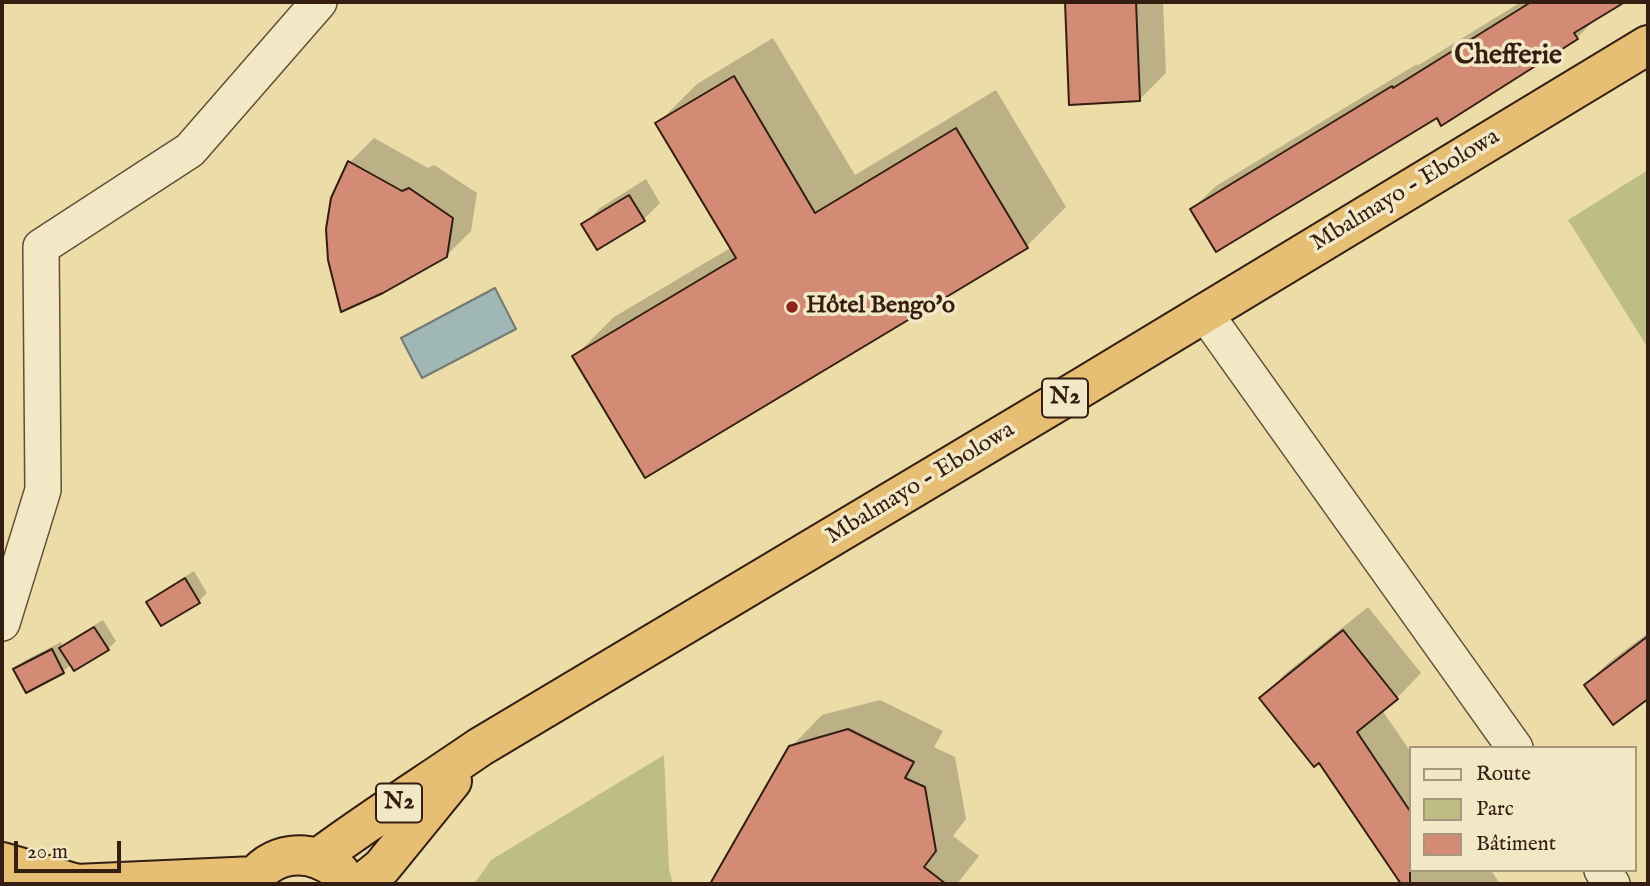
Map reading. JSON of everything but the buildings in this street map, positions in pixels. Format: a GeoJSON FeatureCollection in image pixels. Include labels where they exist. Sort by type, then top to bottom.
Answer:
{"type":"FeatureCollection","features":[{"type":"Feature","properties":{"kind":"highway","name":"Mbalmayo - Ebolowa"},"geometry":{"type":"LineString","coordinates":[[318,858],[480,747],[1648,45]]}},
{"type":"Feature","properties":{"kind":"highway","name":"Mbalmayo - Ebolowa"},"geometry":{"type":"LineString","coordinates":[[361,884],[382,867],[480,747]]}},
{"type":"Feature","properties":{"kind":"highway"},"geometry":{"type":"LineString","coordinates":[[2,862],[77,884],[252,880],[264,866],[277,859],[304,855],[329,863],[349,884]]}},
{"type":"Feature","properties":{"kind":"street"},"geometry":{"type":"LineString","coordinates":[[2,623],[43,490],[41,247],[190,150],[319,2]]}},
{"type":"Feature","properties":{"kind":"street"},"geometry":{"type":"LineString","coordinates":[[1204,312],[1514,746]]}},
{"type":"Feature","properties":{"kind":"green space"},"geometry":{"type":"Polygon","coordinates":[[[1648,170],[1648,348],[1568,220],[1648,170]]]}},
{"type":"Feature","properties":{"kind":"green space"},"geometry":{"type":"Polygon","coordinates":[[[664,755],[669,869],[673,884],[474,884],[491,860],[664,755]]]}},
{"type":"Feature","properties":{"kind":"water"},"geometry":{"type":"Polygon","coordinates":[[[495,288],[516,329],[422,378],[401,338],[495,288]]]}},
{"type":"Feature","properties":{"kind":"place","name":"Hôtel Bengo'o"},"geometry":{"type":"Point","coordinates":[792,307]}},
{"type":"Feature","properties":{"kind":"district","name":"Chefferie"},"geometry":{"type":"Point","coordinates":[1508,57]}}]}
